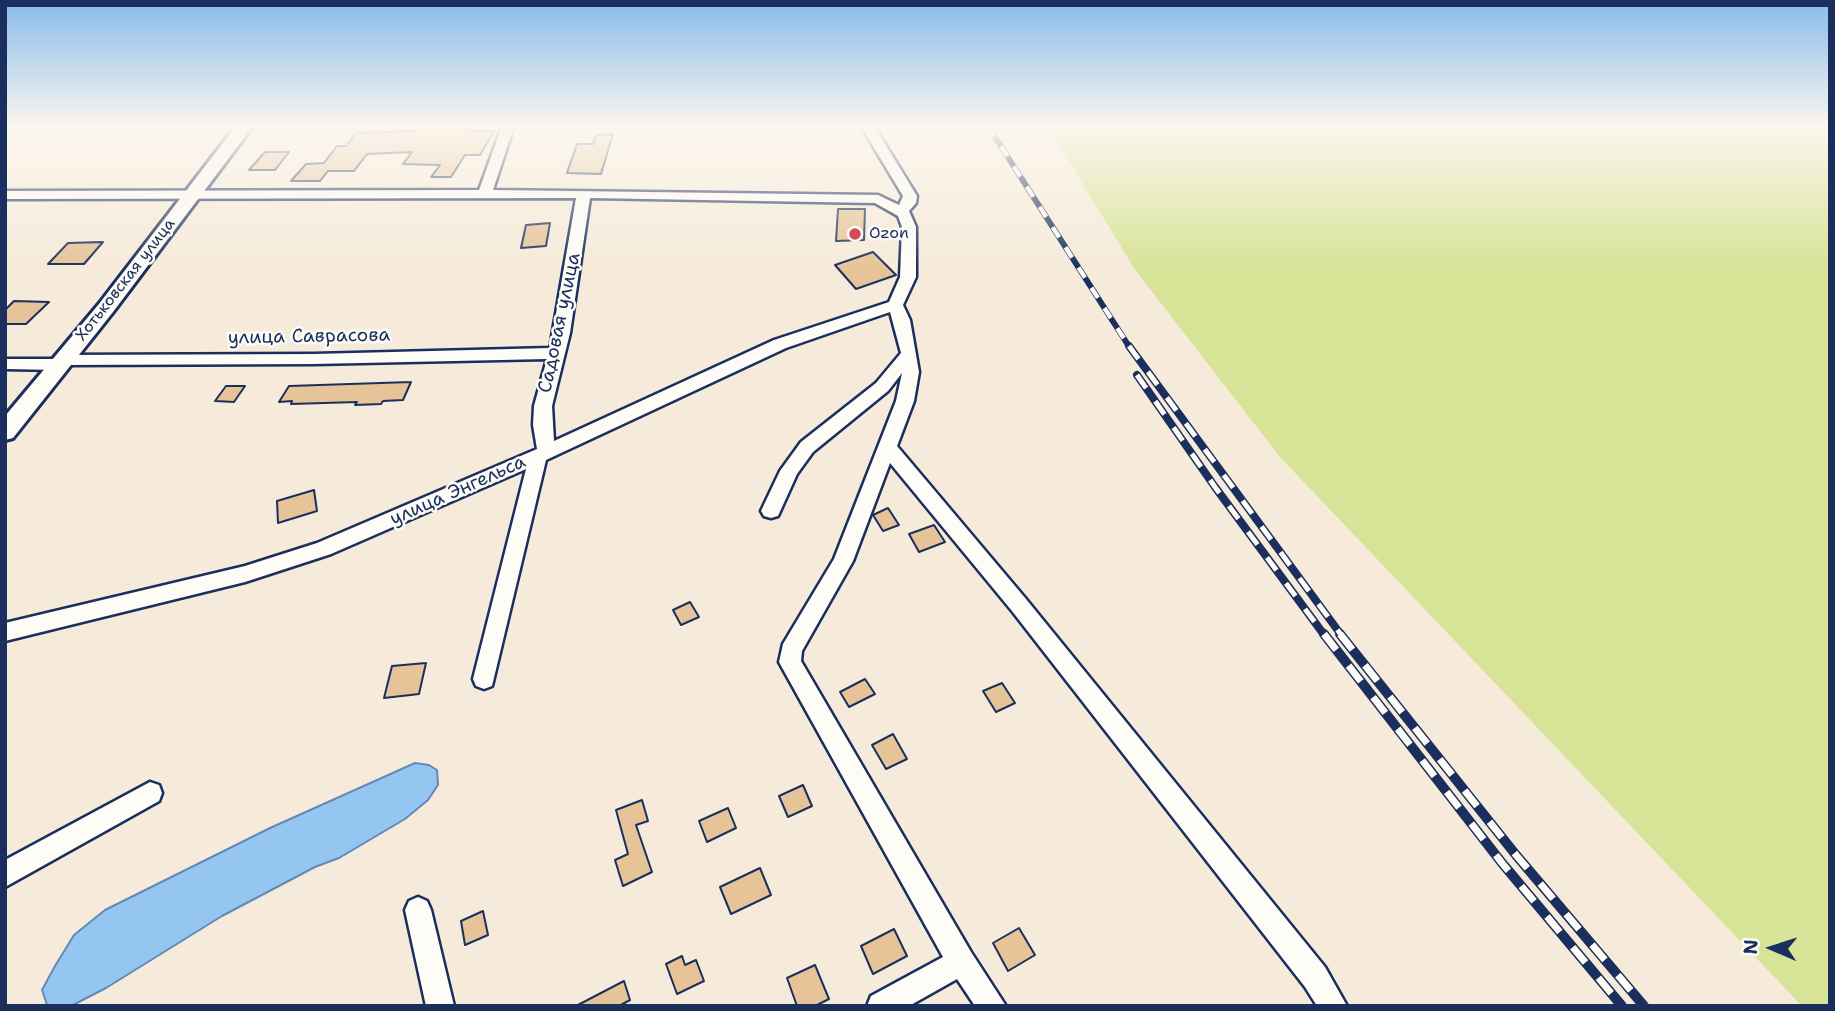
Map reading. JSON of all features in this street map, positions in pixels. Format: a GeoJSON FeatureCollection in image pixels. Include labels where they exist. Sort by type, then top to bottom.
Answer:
{"type":"FeatureCollection","features":[{"type":"Feature","properties":{"kind":"main road","name":"Хотьковская улица"},"geometry":{"type":"LineString","coordinates":[[5,432],[209,173]]}},
{"type":"Feature","properties":{"kind":"street"},"geometry":{"type":"LineString","coordinates":[[484,195],[492,173]]}},
{"type":"Feature","properties":{"kind":"street"},"geometry":{"type":"LineString","coordinates":[[896,173],[910,196],[909,203],[901,211]]}},
{"type":"Feature","properties":{"kind":"street"},"geometry":{"type":"LineString","coordinates":[[5,195],[584,194],[878,199],[901,211],[909,227],[908,278],[895,305],[902,320],[911,372],[905,401],[843,561],[791,650],[790,662],[961,962],[992,1006]]}},
{"type":"Feature","properties":{"kind":"street","name":"Садовая улица"},"geometry":{"type":"LineString","coordinates":[[484,679],[543,454],[543,405],[557,353],[584,194]]}},
{"type":"Feature","properties":{"kind":"street","name":"улица Энгельса"},"geometry":{"type":"LineString","coordinates":[[5,632],[245,574],[324,549],[543,454],[780,344],[895,305]]}},
{"type":"Feature","properties":{"kind":"street","name":"улица Саврасова"},"geometry":{"type":"LineString","coordinates":[[5,364],[557,353]]}},
{"type":"Feature","properties":{"kind":"street"},"geometry":{"type":"LineString","coordinates":[[771,511],[789,471],[807,447],[882,387],[909,354]]}},
{"type":"Feature","properties":{"kind":"street"},"geometry":{"type":"LineString","coordinates":[[887,447],[1028,615],[1315,977],[1333,1006]]}},
{"type":"Feature","properties":{"kind":"street"},"geometry":{"type":"LineString","coordinates":[[5,874],[149,793]]}},
{"type":"Feature","properties":{"kind":"street"},"geometry":{"type":"LineString","coordinates":[[418,910],[440,1006]]}},
{"type":"Feature","properties":{"kind":"street"},"geometry":{"type":"LineString","coordinates":[[881,1006],[961,962]]}},
{"type":"Feature","properties":{"kind":"green space"},"geometry":{"type":"Polygon","coordinates":[[[1076,173],[1830,173],[1830,1006],[1802,1006],[1280,457],[1136,271],[1076,173]]]}},
{"type":"Feature","properties":{"kind":"water"},"geometry":{"type":"Polygon","coordinates":[[[415,763],[429,765],[437,770],[438,785],[428,800],[405,819],[339,858],[315,867],[222,916],[106,988],[71,1006],[47,1005],[42,990],[55,966],[74,935],[105,910],[270,828],[415,763]]]}},
{"type":"Feature","properties":{"kind":"building"},"geometry":{"type":"Polygon","coordinates":[[[298,173],[326,173],[320,181],[291,181],[298,173]]]}},
{"type":"Feature","properties":{"kind":"building"},"geometry":{"type":"Polygon","coordinates":[[[434,173],[453,173],[451,177],[431,177],[434,173]]]}},
{"type":"Feature","properties":{"kind":"building"},"geometry":{"type":"Polygon","coordinates":[[[838,209],[865,209],[864,240],[836,241],[838,209]]]}},
{"type":"Feature","properties":{"kind":"building"},"geometry":{"type":"Polygon","coordinates":[[[550,223],[546,246],[521,248],[526,225],[550,223]]]}},
{"type":"Feature","properties":{"kind":"building"},"geometry":{"type":"Polygon","coordinates":[[[103,242],[84,264],[48,264],[68,243],[103,242]]]}},
{"type":"Feature","properties":{"kind":"building"},"geometry":{"type":"Polygon","coordinates":[[[873,252],[896,275],[856,289],[835,265],[873,252]]]}},
{"type":"Feature","properties":{"kind":"building"},"geometry":{"type":"Polygon","coordinates":[[[14,301],[49,302],[26,324],[5,324],[5,310],[14,301]]]}},
{"type":"Feature","properties":{"kind":"building"},"geometry":{"type":"Polygon","coordinates":[[[411,382],[403,400],[383,401],[381,404],[279,402],[289,386],[411,382]]]}},
{"type":"Feature","properties":{"kind":"building"},"geometry":{"type":"Polygon","coordinates":[[[226,386],[245,386],[234,402],[215,401],[226,386]]]}},
{"type":"Feature","properties":{"kind":"building"},"geometry":{"type":"Polygon","coordinates":[[[314,490],[317,511],[278,523],[277,501],[314,490]]]}},
{"type":"Feature","properties":{"kind":"building"},"geometry":{"type":"Polygon","coordinates":[[[888,508],[899,525],[883,531],[873,515],[888,508]]]}},
{"type":"Feature","properties":{"kind":"building"},"geometry":{"type":"Polygon","coordinates":[[[934,525],[945,542],[919,552],[909,534],[934,525]]]}},
{"type":"Feature","properties":{"kind":"building"},"geometry":{"type":"Polygon","coordinates":[[[690,602],[699,617],[681,625],[673,610],[690,602]]]}},
{"type":"Feature","properties":{"kind":"building"},"geometry":{"type":"Polygon","coordinates":[[[426,663],[419,694],[384,698],[392,666],[426,663]]]}},
{"type":"Feature","properties":{"kind":"building"},"geometry":{"type":"Polygon","coordinates":[[[865,679],[875,694],[849,707],[840,692],[865,679]]]}},
{"type":"Feature","properties":{"kind":"building"},"geometry":{"type":"Polygon","coordinates":[[[1002,683],[1015,703],[996,712],[983,691],[1002,683]]]}},
{"type":"Feature","properties":{"kind":"building"},"geometry":{"type":"Polygon","coordinates":[[[893,734],[907,759],[886,769],[872,745],[893,734]]]}},
{"type":"Feature","properties":{"kind":"building"},"geometry":{"type":"Polygon","coordinates":[[[803,785],[812,806],[788,817],[779,796],[803,785]]]}},
{"type":"Feature","properties":{"kind":"building"},"geometry":{"type":"Polygon","coordinates":[[[642,800],[648,821],[636,825],[652,872],[623,886],[615,860],[628,854],[616,810],[642,800]]]}},
{"type":"Feature","properties":{"kind":"building"},"geometry":{"type":"Polygon","coordinates":[[[728,808],[736,828],[707,842],[699,821],[728,808]]]}},
{"type":"Feature","properties":{"kind":"building"},"geometry":{"type":"Polygon","coordinates":[[[760,868],[771,895],[731,914],[720,887],[760,868]]]}},
{"type":"Feature","properties":{"kind":"building"},"geometry":{"type":"Polygon","coordinates":[[[483,911],[488,935],[465,945],[461,921],[483,911]]]}},
{"type":"Feature","properties":{"kind":"building"},"geometry":{"type":"Polygon","coordinates":[[[1019,928],[1035,955],[1008,971],[993,943],[1019,928]]]}},
{"type":"Feature","properties":{"kind":"building"},"geometry":{"type":"Polygon","coordinates":[[[894,929],[907,956],[873,974],[861,946],[894,929]]]}},
{"type":"Feature","properties":{"kind":"building"},"geometry":{"type":"Polygon","coordinates":[[[682,956],[685,965],[696,960],[704,981],[677,994],[666,964],[682,956]]]}},
{"type":"Feature","properties":{"kind":"building"},"geometry":{"type":"Polygon","coordinates":[[[815,965],[829,999],[815,1006],[797,1006],[787,978],[815,965]]]}},
{"type":"Feature","properties":{"kind":"building"},"geometry":{"type":"Polygon","coordinates":[[[624,981],[630,1000],[619,1006],[576,1006],[624,981]]]}},
{"type":"Feature","properties":{"kind":"railway"},"geometry":{"type":"LineString","coordinates":[[1018,173],[1130,348]]}},
{"type":"Feature","properties":{"kind":"railway"},"geometry":{"type":"LineString","coordinates":[[1129,346],[1342,636]]}},
{"type":"Feature","properties":{"kind":"railway"},"geometry":{"type":"LineString","coordinates":[[1137,375],[1215,487],[1325,636]]}},
{"type":"Feature","properties":{"kind":"railway"},"geometry":{"type":"LineString","coordinates":[[1324,634],[1502,863],[1622,1006]]}},
{"type":"Feature","properties":{"kind":"railway"},"geometry":{"type":"LineString","coordinates":[[1340,634],[1516,855],[1644,1006]]}},
{"type":"Feature","properties":{"kind":"place","name":"Ozon"},"geometry":{"type":"Point","coordinates":[855,234]}}]}
